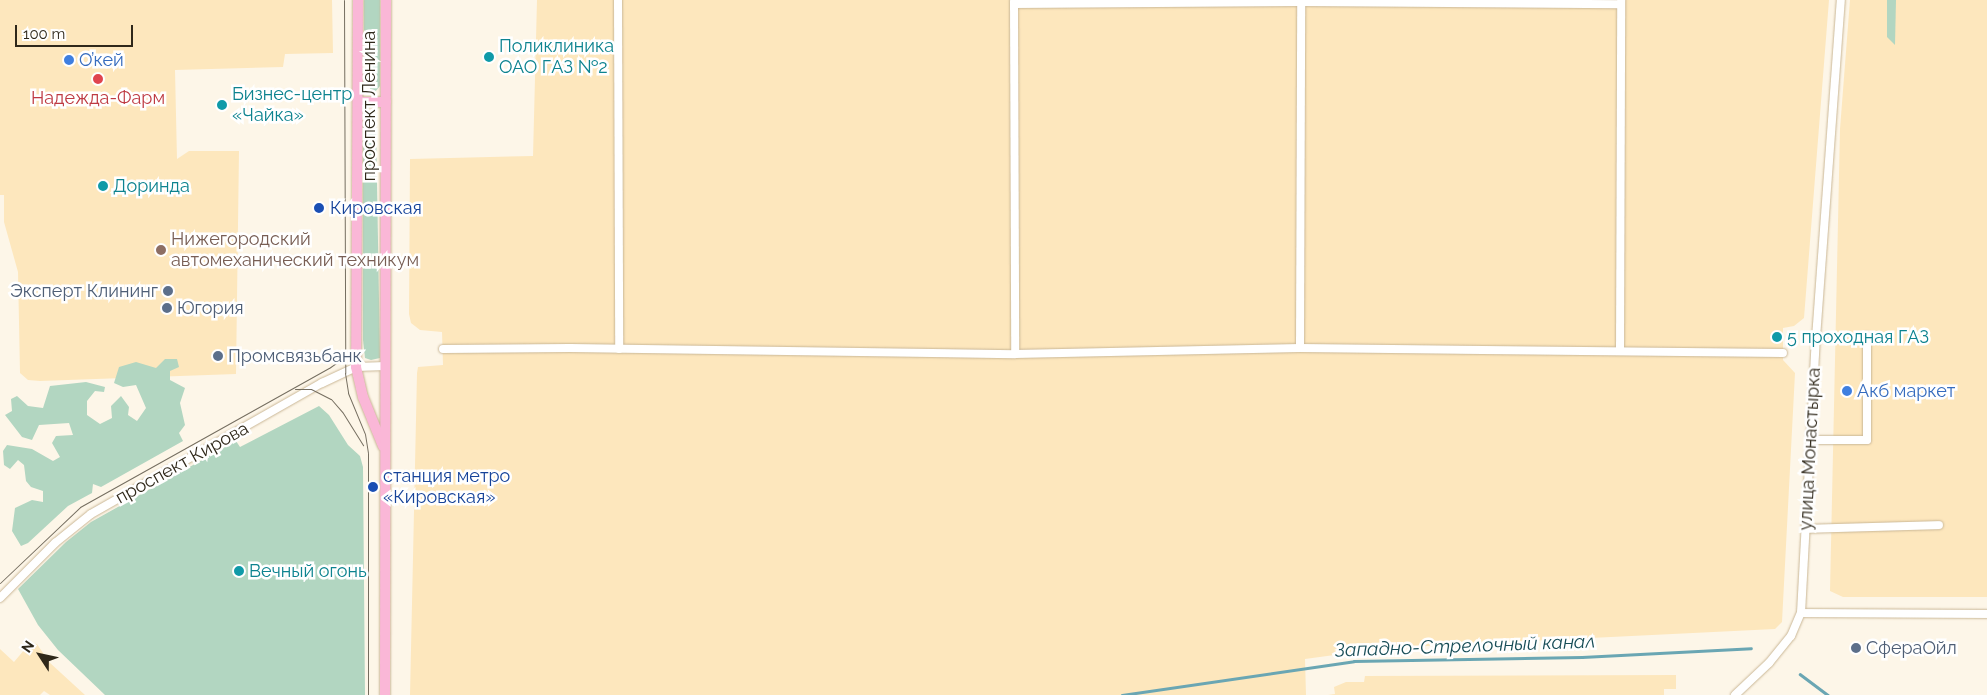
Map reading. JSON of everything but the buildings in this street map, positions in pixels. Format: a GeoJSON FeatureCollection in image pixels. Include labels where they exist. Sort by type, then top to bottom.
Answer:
{"type":"FeatureCollection","features":[{"type":"Feature","properties":{"kind":"main road","name":"проспект Ленина"},"geometry":{"type":"LineString","coordinates":[[358,0],[356,367],[363,397],[385,452]]}},
{"type":"Feature","properties":{"kind":"main road","name":"проспект Ленина"},"geometry":{"type":"LineString","coordinates":[[385,695],[386,0]]}},
{"type":"Feature","properties":{"kind":"main road"},"geometry":{"type":"LineString","coordinates":[[358,102],[386,102]]}},
{"type":"Feature","properties":{"kind":"street"},"geometry":{"type":"LineString","coordinates":[[618,0],[618,348]]}},
{"type":"Feature","properties":{"kind":"street","name":"улица Монастырка"},"geometry":{"type":"LineString","coordinates":[[1735,695],[1769,663],[1791,636],[1801,613],[1815,347],[1841,0]]}},
{"type":"Feature","properties":{"kind":"street"},"geometry":{"type":"LineString","coordinates":[[1300,348],[1301,1]]}},
{"type":"Feature","properties":{"kind":"street"},"geometry":{"type":"LineString","coordinates":[[1015,354],[1014,2],[1622,2],[1620,350]]}},
{"type":"Feature","properties":{"kind":"street"},"geometry":{"type":"LineString","coordinates":[[1811,440],[1867,440],[1867,336]]}},
{"type":"Feature","properties":{"kind":"street"},"geometry":{"type":"LineString","coordinates":[[443,349],[618,348],[1015,354],[1300,348],[1783,353]]}},
{"type":"Feature","properties":{"kind":"street","name":"проспект Кирова"},"geometry":{"type":"LineString","coordinates":[[0,598],[56,543],[91,514],[322,383],[356,367],[386,366]]}},
{"type":"Feature","properties":{"kind":"street"},"geometry":{"type":"LineString","coordinates":[[1806,528],[1939,525]]}},
{"type":"Feature","properties":{"kind":"street"},"geometry":{"type":"LineString","coordinates":[[1801,613],[1987,614]]}},
{"type":"Feature","properties":{"kind":"shaded area"},"geometry":{"type":"Polygon","coordinates":[[[0,0],[332,0],[333,53],[285,54],[283,67],[175,70],[177,159],[189,151],[239,151],[236,374],[40,381],[28,380],[20,373],[18,272],[4,222],[4,195],[0,195],[0,0]]]}},
{"type":"Feature","properties":{"kind":"shaded area"},"geometry":{"type":"Polygon","coordinates":[[[537,0],[1829,0],[1804,318],[1794,326],[1783,328],[1783,360],[1795,373],[1782,622],[1775,629],[1386,648],[1305,659],[1306,695],[410,695],[417,373],[418,367],[443,365],[442,332],[420,330],[411,323],[409,314],[410,159],[533,156],[537,0]]]}},
{"type":"Feature","properties":{"kind":"shaded area"},"geometry":{"type":"Polygon","coordinates":[[[1850,0],[1987,0],[1987,597],[1843,597],[1830,591],[1840,129],[1850,0]]]}},
{"type":"Feature","properties":{"kind":"shaded area"},"geometry":{"type":"Polygon","coordinates":[[[30,643],[37,644],[49,662],[85,695],[50,695],[44,691],[40,695],[0,695],[0,649],[14,662],[30,643]]]}},
{"type":"Feature","properties":{"kind":"shaded area"},"geometry":{"type":"Polygon","coordinates":[[[1676,675],[1676,689],[1664,689],[1664,695],[1328,695],[1335,694],[1334,687],[1346,682],[1364,682],[1365,676],[1676,675]]]}},
{"type":"Feature","properties":{"kind":"green space"},"geometry":{"type":"Polygon","coordinates":[[[364,0],[380,0],[380,86],[375,92],[370,89],[369,35],[364,30],[364,0]]]}},
{"type":"Feature","properties":{"kind":"green space"},"geometry":{"type":"Polygon","coordinates":[[[1887,0],[1896,0],[1895,45],[1887,37],[1887,0]]]}},
{"type":"Feature","properties":{"kind":"green space"},"geometry":{"type":"Polygon","coordinates":[[[370,117],[376,123],[380,358],[371,360],[365,358],[363,340],[363,124],[370,117]]]}},
{"type":"Feature","properties":{"kind":"green space"},"geometry":{"type":"Polygon","coordinates":[[[165,359],[177,359],[179,367],[170,371],[170,380],[185,388],[180,403],[185,425],[179,433],[183,441],[101,487],[93,484],[92,493],[68,506],[28,543],[21,546],[12,531],[15,508],[32,500],[43,502],[43,491],[31,487],[26,481],[24,465],[18,460],[10,469],[4,465],[3,451],[7,445],[32,449],[53,461],[60,457],[52,443],[56,436],[73,435],[69,423],[39,425],[32,440],[22,437],[5,415],[12,411],[11,399],[17,396],[28,406],[43,408],[50,386],[86,382],[105,387],[104,392],[95,391],[87,401],[87,415],[100,424],[112,418],[111,406],[121,396],[129,407],[128,415],[137,421],[146,408],[136,385],[123,387],[114,383],[119,367],[136,362],[156,368],[165,359]]]}},
{"type":"Feature","properties":{"kind":"green space"},"geometry":{"type":"Polygon","coordinates":[[[319,406],[329,415],[348,445],[360,456],[363,467],[365,695],[105,695],[58,650],[38,625],[18,589],[66,542],[91,522],[236,441],[240,447],[319,406]]]}},
{"type":"Feature","properties":{"kind":"waterway","name":"Западно-Стрелочный канал"},"geometry":{"type":"LineString","coordinates":[[1122,695],[1354,661],[1582,657],[1751,648]]}},
{"type":"Feature","properties":{"kind":"waterway","name":"Западно-Стрелочный канал"},"geometry":{"type":"LineString","coordinates":[[1800,674],[1828,695]]}},
{"type":"Feature","properties":{"kind":"tram line"},"geometry":{"type":"LineString","coordinates":[[344,0],[345,373],[348,393],[365,434],[368,453],[368,695]]}},
{"type":"Feature","properties":{"kind":"tram line"},"geometry":{"type":"LineString","coordinates":[[0,583],[80,507],[329,368],[339,361],[346,351]]}},
{"type":"Feature","properties":{"kind":"tram line"},"geometry":{"type":"LineString","coordinates":[[295,389],[311,389],[331,399],[343,413],[363,445]]}},
{"type":"Feature","properties":{"kind":"place","name":"Поликлиника ОАО ГАЗ №2"},"geometry":{"type":"Point","coordinates":[489,57]}},
{"type":"Feature","properties":{"kind":"place","name":"О’кей"},"geometry":{"type":"Point","coordinates":[69,60]}},
{"type":"Feature","properties":{"kind":"place","name":"Надежда-Фарм"},"geometry":{"type":"Point","coordinates":[98,79]}},
{"type":"Feature","properties":{"kind":"place","name":"Бизнес-центр «Чайка»"},"geometry":{"type":"Point","coordinates":[222,105]}},
{"type":"Feature","properties":{"kind":"place","name":"Доринда"},"geometry":{"type":"Point","coordinates":[103,186]}},
{"type":"Feature","properties":{"kind":"place","name":"Кировская"},"geometry":{"type":"Point","coordinates":[319,208]}},
{"type":"Feature","properties":{"kind":"place","name":"Нижегородский автомеханический техникум"},"geometry":{"type":"Point","coordinates":[161,250]}},
{"type":"Feature","properties":{"kind":"place","name":"Эксперт Клининг"},"geometry":{"type":"Point","coordinates":[168,291]}},
{"type":"Feature","properties":{"kind":"place","name":"Югория"},"geometry":{"type":"Point","coordinates":[167,308]}},
{"type":"Feature","properties":{"kind":"place","name":"5 проходная ГАЗ"},"geometry":{"type":"Point","coordinates":[1777,337]}},
{"type":"Feature","properties":{"kind":"place","name":"Промсвязьбанк"},"geometry":{"type":"Point","coordinates":[218,356]}},
{"type":"Feature","properties":{"kind":"place","name":"Акб маркет"},"geometry":{"type":"Point","coordinates":[1847,391]}},
{"type":"Feature","properties":{"kind":"place","name":"станция метро «Кировская»"},"geometry":{"type":"Point","coordinates":[373,487]}},
{"type":"Feature","properties":{"kind":"place","name":"Вечный огонь"},"geometry":{"type":"Point","coordinates":[239,571]}},
{"type":"Feature","properties":{"kind":"place","name":"СфераОйл"},"geometry":{"type":"Point","coordinates":[1856,648]}}]}
